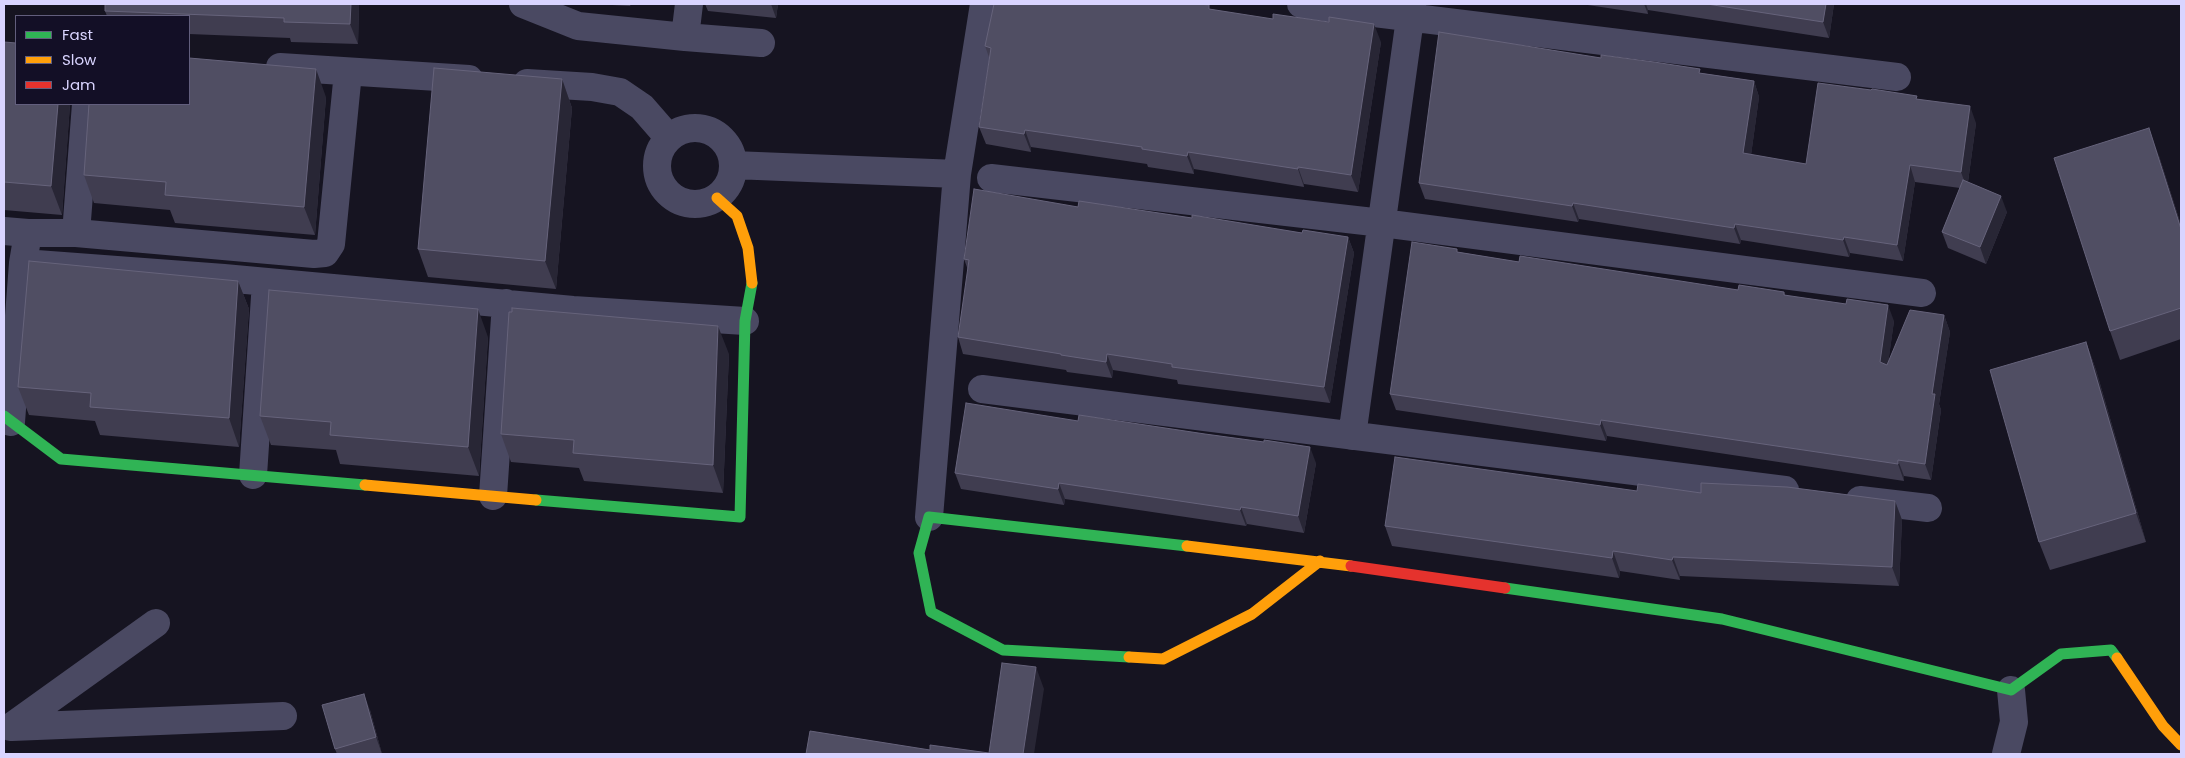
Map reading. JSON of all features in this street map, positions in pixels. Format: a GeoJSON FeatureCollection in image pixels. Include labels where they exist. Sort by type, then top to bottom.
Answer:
{"type":"FeatureCollection","features":[{"type":"Feature","properties":{"kind":"street"},"geometry":{"type":"LineString","coordinates":[[523,4],[578,26],[761,43]]}},
{"type":"Feature","properties":{"kind":"street"},"geometry":{"type":"LineString","coordinates":[[685,37],[689,4]]}},
{"type":"Feature","properties":{"kind":"street"},"geometry":{"type":"LineString","coordinates":[[984,4],[957,174],[929,517],[919,553],[932,612],[1003,650],[1163,659],[1252,614],[1320,561]]}},
{"type":"Feature","properties":{"kind":"street"},"geometry":{"type":"LineString","coordinates":[[1301,4],[1412,11],[1897,77]]}},
{"type":"Feature","properties":{"kind":"street"},"geometry":{"type":"LineString","coordinates":[[1352,436],[1412,11]]}},
{"type":"Feature","properties":{"kind":"street"},"geometry":{"type":"LineString","coordinates":[[259,66],[499,81],[620,92],[642,107],[669,138]]}},
{"type":"Feature","properties":{"kind":"street"},"geometry":{"type":"LineString","coordinates":[[348,72],[331,244],[325,253],[314,254],[76,233],[16,232],[24,263],[7,419],[61,459],[740,517],[745,321],[753,279],[748,248],[737,216],[717,198]]}},
{"type":"Feature","properties":{"kind":"street"},"geometry":{"type":"LineString","coordinates":[[76,233],[86,105]]}},
{"type":"Feature","properties":{"kind":"street"},"geometry":{"type":"LineString","coordinates":[[701,128],[717,135],[728,148],[733,165],[730,183],[717,198],[696,205],[674,199],[659,181],[657,158],[669,138],[684,130],[701,128]]}},
{"type":"Feature","properties":{"kind":"street"},"geometry":{"type":"LineString","coordinates":[[733,165],[957,174]]}},
{"type":"Feature","properties":{"kind":"street"},"geometry":{"type":"LineString","coordinates":[[991,178],[1382,223],[1922,293]]}},
{"type":"Feature","properties":{"kind":"street"},"geometry":{"type":"LineString","coordinates":[[24,263],[266,282],[506,304],[745,321]]}},
{"type":"Feature","properties":{"kind":"street"},"geometry":{"type":"LineString","coordinates":[[253,475],[266,282]]}},
{"type":"Feature","properties":{"kind":"street"},"geometry":{"type":"LineString","coordinates":[[493,496],[506,304]]}},
{"type":"Feature","properties":{"kind":"street"},"geometry":{"type":"LineString","coordinates":[[982,389],[1809,493]]}},
{"type":"Feature","properties":{"kind":"street"},"geometry":{"type":"LineString","coordinates":[[1838,497],[1928,508]]}},
{"type":"Feature","properties":{"kind":"street"},"geometry":{"type":"LineString","coordinates":[[929,517],[960,522],[1320,561],[1722,619],[2011,690],[2061,654],[2111,650],[2164,726],[2181,745]]}},
{"type":"Feature","properties":{"kind":"street"},"geometry":{"type":"LineString","coordinates":[[8,730],[156,622]]}},
{"type":"Feature","properties":{"kind":"street"},"geometry":{"type":"LineString","coordinates":[[2006,754],[2014,722],[2011,690]]}},
{"type":"Feature","properties":{"kind":"street"},"geometry":{"type":"LineString","coordinates":[[8,730],[283,716]]}},
{"type":"Feature","properties":{"kind":"building"},"geometry":{"type":"Polygon","coordinates":[[[105,4],[351,4],[350,24],[284,22],[284,18],[105,11],[105,4]]]}},
{"type":"Feature","properties":{"kind":"building"},"geometry":{"type":"Polygon","coordinates":[[[994,4],[1199,4],[1209,5],[1209,9],[1273,19],[1273,14],[1329,22],[1329,17],[1374,24],[1351,175],[1188,152],[1187,156],[1142,149],[1142,147],[1025,130],[1024,134],[979,127],[991,48],[985,46],[994,4]]]}},
{"type":"Feature","properties":{"kind":"building"},"geometry":{"type":"Polygon","coordinates":[[[1707,4],[1826,4],[1823,22],[1707,4]]]}},
{"type":"Feature","properties":{"kind":"building"},"geometry":{"type":"Polygon","coordinates":[[[1439,32],[1601,58],[1601,55],[1700,69],[1699,73],[1754,81],[1743,153],[1806,164],[1818,83],[1872,89],[1917,96],[1916,99],[1970,106],[1961,172],[1910,165],[1897,245],[1844,237],[1843,240],[1735,224],[1734,228],[1573,203],[1572,206],[1419,183],[1439,32]]]}},
{"type":"Feature","properties":{"kind":"building"},"geometry":{"type":"Polygon","coordinates":[[[4,42],[15,43],[15,105],[58,105],[51,186],[4,182],[4,42]]]}},
{"type":"Feature","properties":{"kind":"building"},"geometry":{"type":"Polygon","coordinates":[[[190,58],[316,69],[304,207],[165,195],[166,182],[84,175],[89,105],[190,105],[190,58]]]}},
{"type":"Feature","properties":{"kind":"building"},"geometry":{"type":"Polygon","coordinates":[[[434,68],[562,79],[545,261],[418,249],[434,68]]]}},
{"type":"Feature","properties":{"kind":"building"},"geometry":{"type":"Polygon","coordinates":[[[2149,128],[2181,229],[2181,308],[2110,331],[2054,158],[2149,128]]]}},
{"type":"Feature","properties":{"kind":"building"},"geometry":{"type":"Polygon","coordinates":[[[1963,180],[2001,196],[1980,247],[1942,232],[1963,180]]]}},
{"type":"Feature","properties":{"kind":"building"},"geometry":{"type":"Polygon","coordinates":[[[974,189],[1078,207],[1079,201],[1192,218],[1192,215],[1302,233],[1303,230],[1348,237],[1324,387],[1172,367],[1172,364],[1107,354],[1106,362],[958,337],[969,260],[964,259],[974,189]]]}},
{"type":"Feature","properties":{"kind":"building"},"geometry":{"type":"Polygon","coordinates":[[[1412,242],[1457,249],[1457,252],[1519,262],[1520,256],[1738,290],[1739,285],[1784,292],[1784,295],[1846,304],[1847,299],[1888,305],[1880,362],[1887,365],[1910,310],[1944,315],[1932,394],[1935,394],[1925,464],[1898,460],[1898,464],[1601,420],[1600,425],[1390,394],[1412,242]]]}},
{"type":"Feature","properties":{"kind":"building"},"geometry":{"type":"Polygon","coordinates":[[[29,261],[238,281],[229,418],[90,407],[91,393],[18,387],[29,261]]]}},
{"type":"Feature","properties":{"kind":"building"},"geometry":{"type":"Polygon","coordinates":[[[269,290],[478,309],[468,447],[330,435],[331,422],[260,416],[269,290]]]}},
{"type":"Feature","properties":{"kind":"building"},"geometry":{"type":"Polygon","coordinates":[[[512,308],[718,326],[713,465],[573,453],[574,440],[501,434],[509,312],[512,312],[512,308]]]}},
{"type":"Feature","properties":{"kind":"building"},"geometry":{"type":"Polygon","coordinates":[[[2086,342],[2136,513],[2039,542],[1990,370],[2086,342]]]}},
{"type":"Feature","properties":{"kind":"building"},"geometry":{"type":"Polygon","coordinates":[[[966,403],[1078,421],[1079,415],[1205,434],[1310,447],[1298,516],[1241,507],[1240,510],[1059,483],[1058,489],[955,473],[966,403]]]}},
{"type":"Feature","properties":{"kind":"building"},"geometry":{"type":"Polygon","coordinates":[[[1395,457],[1637,491],[1638,484],[1701,493],[1701,483],[1787,487],[1895,501],[1892,567],[1673,557],[1672,560],[1613,551],[1612,558],[1385,526],[1395,457]]]}},
{"type":"Feature","properties":{"kind":"building"},"geometry":{"type":"Polygon","coordinates":[[[1002,663],[1036,667],[1023,754],[806,754],[810,731],[930,750],[930,745],[989,753],[1002,663]]]}},
{"type":"Feature","properties":{"kind":"building"},"geometry":{"type":"Polygon","coordinates":[[[364,694],[376,737],[335,749],[322,705],[364,694]]]}},
{"type":"Feature","properties":{"kind":"traffic: fast"},"geometry":{"type":"LineString","coordinates":[[536,500],[740,517],[745,321],[752,283]]}},
{"type":"Feature","properties":{"kind":"traffic: fast"},"geometry":{"type":"LineString","coordinates":[[4,416],[61,459],[365,485]]}},
{"type":"Feature","properties":{"kind":"traffic: fast"},"geometry":{"type":"LineString","coordinates":[[1129,657],[1003,650],[931,612],[919,553],[929,517],[1187,546]]}},
{"type":"Feature","properties":{"kind":"traffic: fast"},"geometry":{"type":"LineString","coordinates":[[1505,588],[1722,619],[2011,690],[2061,654],[2111,650],[2117,658]]}},
{"type":"Feature","properties":{"kind":"traffic: slow"},"geometry":{"type":"LineString","coordinates":[[717,198],[737,216],[748,248],[752,283]]}},
{"type":"Feature","properties":{"kind":"traffic: slow"},"geometry":{"type":"LineString","coordinates":[[365,485],[536,500]]}},
{"type":"Feature","properties":{"kind":"traffic: slow"},"geometry":{"type":"LineString","coordinates":[[1187,546],[1351,566]]}},
{"type":"Feature","properties":{"kind":"traffic: slow"},"geometry":{"type":"LineString","coordinates":[[1129,657],[1163,659],[1252,614],[1320,561]]}},
{"type":"Feature","properties":{"kind":"traffic: slow"},"geometry":{"type":"LineString","coordinates":[[2117,658],[2163,726],[2181,745]]}},
{"type":"Feature","properties":{"kind":"traffic: jam"},"geometry":{"type":"LineString","coordinates":[[1351,566],[1505,588]]}}]}
